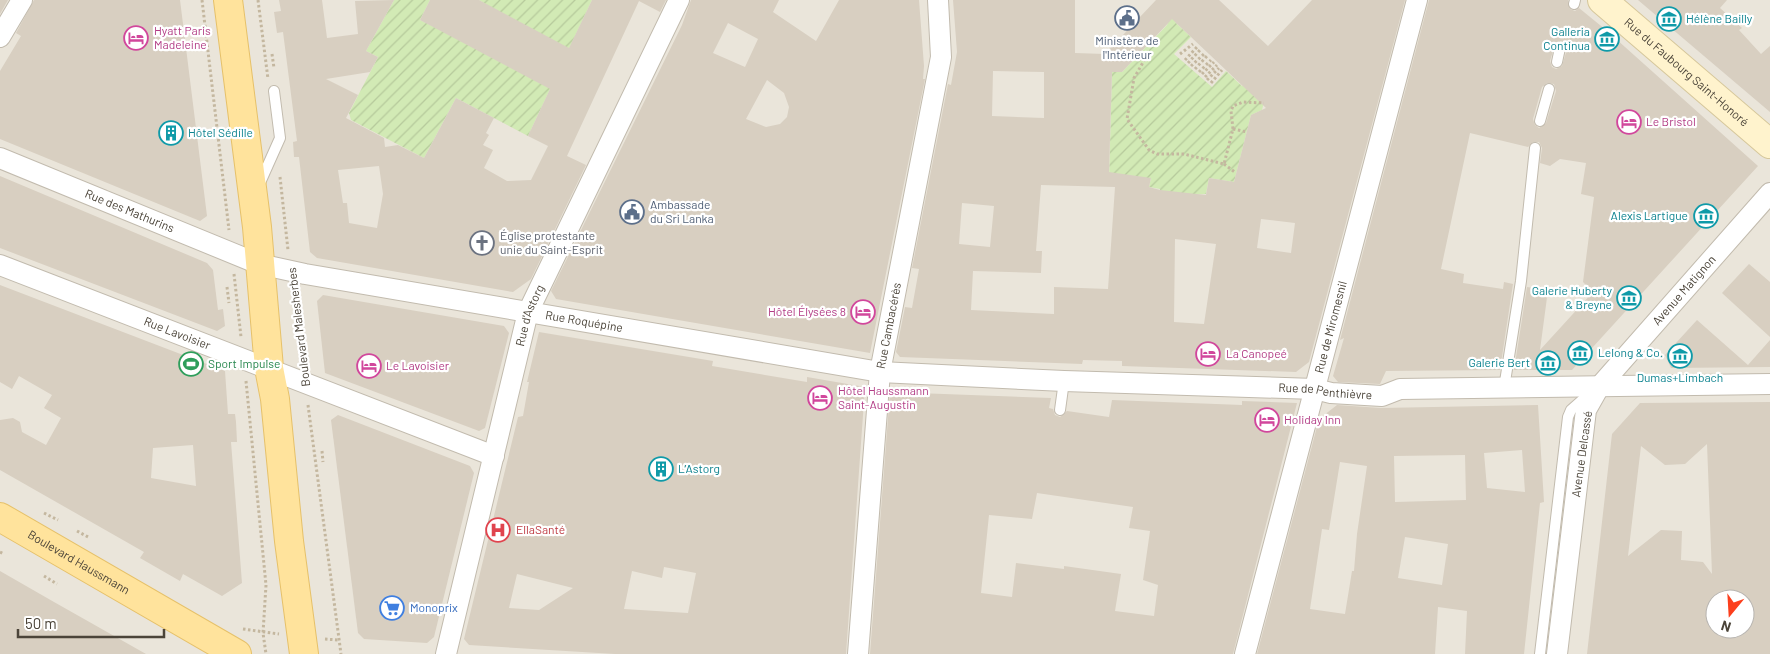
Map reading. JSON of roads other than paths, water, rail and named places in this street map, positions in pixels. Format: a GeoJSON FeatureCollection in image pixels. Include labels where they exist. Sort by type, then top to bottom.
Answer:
{"type":"FeatureCollection","features":[{"type":"Feature","properties":{"kind":"main road"},"geometry":{"type":"LineString","coordinates":[[228,0],[260,264],[257,372],[275,399],[289,541],[304,654]]}},
{"type":"Feature","properties":{"kind":"main road","name":"Boulevard Haussmann"},"geometry":{"type":"LineString","coordinates":[[0,517],[237,654]]}},
{"type":"Feature","properties":{"kind":"street"},"geometry":{"type":"LineString","coordinates":[[0,37],[22,0]]}},
{"type":"Feature","properties":{"kind":"street","name":"Rue d'Astorg"},"geometry":{"type":"LineString","coordinates":[[446,654],[528,312],[679,0]]}},
{"type":"Feature","properties":{"kind":"street","name":"Rue Cambacérès"},"geometry":{"type":"LineString","coordinates":[[858,654],[880,372],[941,57],[938,0]]}},
{"type":"Feature","properties":{"kind":"street","name":"Rue de Miromesnil"},"geometry":{"type":"LineString","coordinates":[[1245,654],[1417,0]]}},
{"type":"Feature","properties":{"kind":"street","name":"Rue du Faubourg Saint-Honoré"},"geometry":{"type":"LineString","coordinates":[[1602,0],[1770,144]]}},
{"type":"Feature","properties":{"kind":"street","name":"Rue des Mathurins"},"geometry":{"type":"LineString","coordinates":[[0,158],[260,264]]}},
{"type":"Feature","properties":{"kind":"street","name":"Avenue Matignon"},"geometry":{"type":"LineString","coordinates":[[1599,387],[1770,193]]}},
{"type":"Feature","properties":{"kind":"street","name":"Rue Roquépine"},"geometry":{"type":"LineString","coordinates":[[260,264],[880,372]]}},
{"type":"Feature","properties":{"kind":"street","name":"Rue Lavoisier"},"geometry":{"type":"LineString","coordinates":[[0,265],[257,372],[305,382],[494,456]]}},
{"type":"Feature","properties":{"kind":"street","name":"Rue de Penthièvre"},"geometry":{"type":"LineString","coordinates":[[880,372],[1064,381],[1315,389],[1331,393],[1382,396],[1400,389],[1770,384]]}},
{"type":"Feature","properties":{"kind":"street","name":"Avenue Delcassé"},"geometry":{"type":"LineString","coordinates":[[1557,654],[1586,410],[1599,387]]}},
{"type":"Feature","properties":{"kind":"lane"},"geometry":{"type":"LineString","coordinates":[[1557,62],[1560,48]]}},
{"type":"Feature","properties":{"kind":"lane"},"geometry":{"type":"LineString","coordinates":[[252,199],[280,138],[272,89]]}},
{"type":"Feature","properties":{"kind":"lane"},"geometry":{"type":"LineString","coordinates":[[1540,121],[1549,89]]}},
{"type":"Feature","properties":{"kind":"lane"},"geometry":{"type":"LineString","coordinates":[[1504,388],[1521,281],[1535,148]]}},
{"type":"Feature","properties":{"kind":"lane"},"geometry":{"type":"LineString","coordinates":[[1060,410],[1064,381]]}},
{"type":"Feature","properties":{"kind":"lane","name":"Avenue Delcassé"},"geometry":{"type":"LineString","coordinates":[[1540,654],[1568,417],[1571,410],[1599,387]]}},
{"type":"Feature","properties":{"kind":"place","name":"Ministère de l'Intérieur"},"geometry":{"type":"Point","coordinates":[1127,18]}},
{"type":"Feature","properties":{"kind":"place","name":"Hélène Bailly"},"geometry":{"type":"Point","coordinates":[1669,19]}},
{"type":"Feature","properties":{"kind":"place","name":"Hyatt Paris Madeleine"},"geometry":{"type":"Point","coordinates":[136,38]}},
{"type":"Feature","properties":{"kind":"place","name":"Galleria Continua"},"geometry":{"type":"Point","coordinates":[1607,39]}},
{"type":"Feature","properties":{"kind":"place","name":"Le Bristol"},"geometry":{"type":"Point","coordinates":[1629,122]}},
{"type":"Feature","properties":{"kind":"place","name":"Hôtel Sédille"},"geometry":{"type":"Point","coordinates":[171,133]}},
{"type":"Feature","properties":{"kind":"place","name":"Ambassade du Sri Lanka"},"geometry":{"type":"Point","coordinates":[632,212]}},
{"type":"Feature","properties":{"kind":"place","name":"Alexis Lartigue"},"geometry":{"type":"Point","coordinates":[1706,216]}},
{"type":"Feature","properties":{"kind":"place","name":"Église protestante unie du Saint-Esprit"},"geometry":{"type":"Point","coordinates":[482,243]}},
{"type":"Feature","properties":{"kind":"place","name":"Galerie Huberty & Breyne"},"geometry":{"type":"Point","coordinates":[1629,298]}},
{"type":"Feature","properties":{"kind":"place","name":"Hôtel Élysées 8"},"geometry":{"type":"Point","coordinates":[863,312]}},
{"type":"Feature","properties":{"kind":"place","name":"Lelong & Co."},"geometry":{"type":"Point","coordinates":[1580,353]}},
{"type":"Feature","properties":{"kind":"place","name":"La Canopeé"},"geometry":{"type":"Point","coordinates":[1208,354]}},
{"type":"Feature","properties":{"kind":"place","name":"Dumas+Limbach"},"geometry":{"type":"Point","coordinates":[1680,356]}},
{"type":"Feature","properties":{"kind":"place","name":"Galerie Bert"},"geometry":{"type":"Point","coordinates":[1548,363]}},
{"type":"Feature","properties":{"kind":"place","name":"Sport Impulse"},"geometry":{"type":"Point","coordinates":[191,364]}},
{"type":"Feature","properties":{"kind":"place","name":"Le Lavoisier"},"geometry":{"type":"Point","coordinates":[369,366]}},
{"type":"Feature","properties":{"kind":"place","name":"Hôtel Haussmann Saint-Augustin"},"geometry":{"type":"Point","coordinates":[820,398]}},
{"type":"Feature","properties":{"kind":"place","name":"Holiday Inn"},"geometry":{"type":"Point","coordinates":[1267,420]}},
{"type":"Feature","properties":{"kind":"place","name":"L’Astorg"},"geometry":{"type":"Point","coordinates":[661,469]}},
{"type":"Feature","properties":{"kind":"place","name":"EllaSanté"},"geometry":{"type":"Point","coordinates":[498,530]}},
{"type":"Feature","properties":{"kind":"place","name":"Monoprix"},"geometry":{"type":"Point","coordinates":[392,608]}}]}
